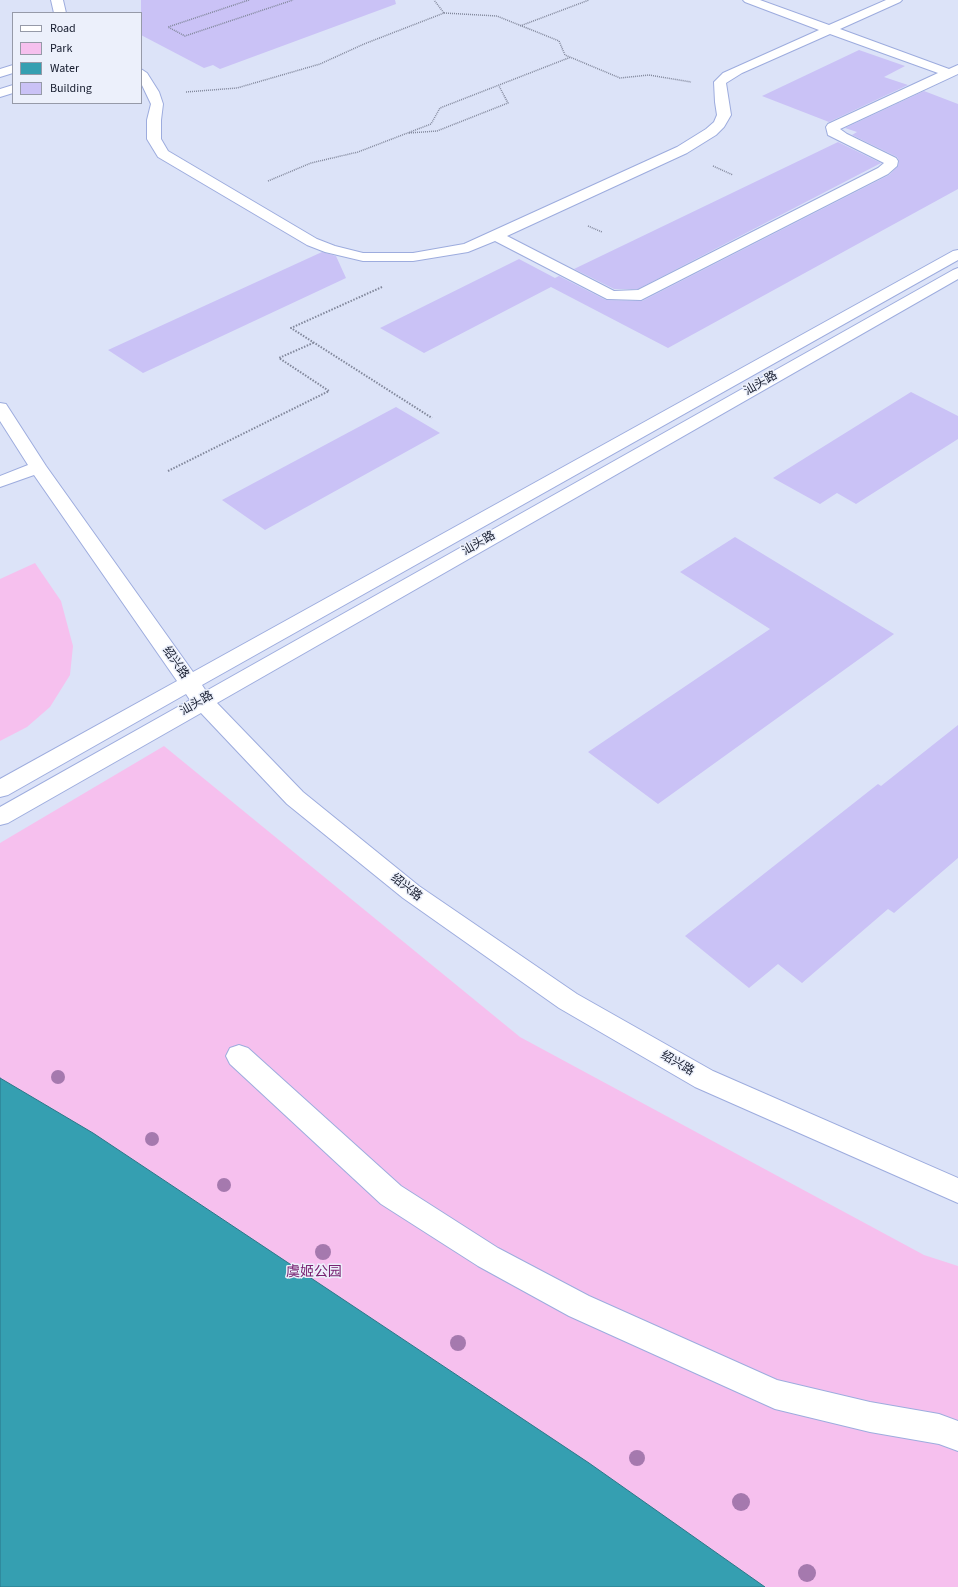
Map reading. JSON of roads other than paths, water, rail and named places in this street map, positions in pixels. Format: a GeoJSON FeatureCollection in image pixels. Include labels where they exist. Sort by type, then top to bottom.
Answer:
{"type":"FeatureCollection","features":[{"type":"Feature","properties":{"kind":"street"},"geometry":{"type":"LineString","coordinates":[[58,0],[60,12]]}},
{"type":"Feature","properties":{"kind":"street"},"geometry":{"type":"LineString","coordinates":[[749,0],[949,76]]}},
{"type":"Feature","properties":{"kind":"street"},"geometry":{"type":"LineString","coordinates":[[142,75],[153,92],[157,104],[154,120],[154,139],[164,154],[312,242],[345,254],[389,259],[438,254],[468,248],[682,150],[712,132],[719,124],[724,115],[721,102],[720,82],[738,70],[896,0]]}},
{"type":"Feature","properties":{"kind":"street"},"geometry":{"type":"LineString","coordinates":[[0,73],[12,69]]}},
{"type":"Feature","properties":{"kind":"street"},"geometry":{"type":"LineString","coordinates":[[496,236],[601,292],[612,296],[641,295],[883,171],[890,166],[891,160],[833,132],[833,127],[949,76]]}},
{"type":"Feature","properties":{"kind":"street"},"geometry":{"type":"LineString","coordinates":[[0,93],[12,89]]}},
{"type":"Feature","properties":{"kind":"street","name":"汕头路"},"geometry":{"type":"LineString","coordinates":[[0,817],[196,692],[958,254]]}},
{"type":"Feature","properties":{"kind":"street","name":"汕头路"},"geometry":{"type":"LineString","coordinates":[[1,787],[196,692],[958,273]]}},
{"type":"Feature","properties":{"kind":"street","name":"绍兴路"},"geometry":{"type":"LineString","coordinates":[[0,408],[38,467],[196,692],[295,798],[411,892],[568,1001],[704,1079],[958,1191]]}},
{"type":"Feature","properties":{"kind":"street"},"geometry":{"type":"LineString","coordinates":[[0,482],[38,467]]}},
{"type":"Feature","properties":{"kind":"street"},"geometry":{"type":"LineString","coordinates":[[1,787],[22,804]]}},
{"type":"Feature","properties":{"kind":"street"},"geometry":{"type":"LineString","coordinates":[[239,1056],[391,1195],[488,1257],[579,1306],[775,1394],[870,1417],[939,1429],[958,1436]]}},
{"type":"Feature","properties":{"kind":"water"},"geometry":{"type":"Polygon","coordinates":[[[0,1078],[93,1133],[589,1463],[765,1587],[0,1587],[0,1078]]]}},
{"type":"Feature","properties":{"kind":"park label","name":"虞姬公园"},"geometry":{"type":"Point","coordinates":[314,1273]}}]}
